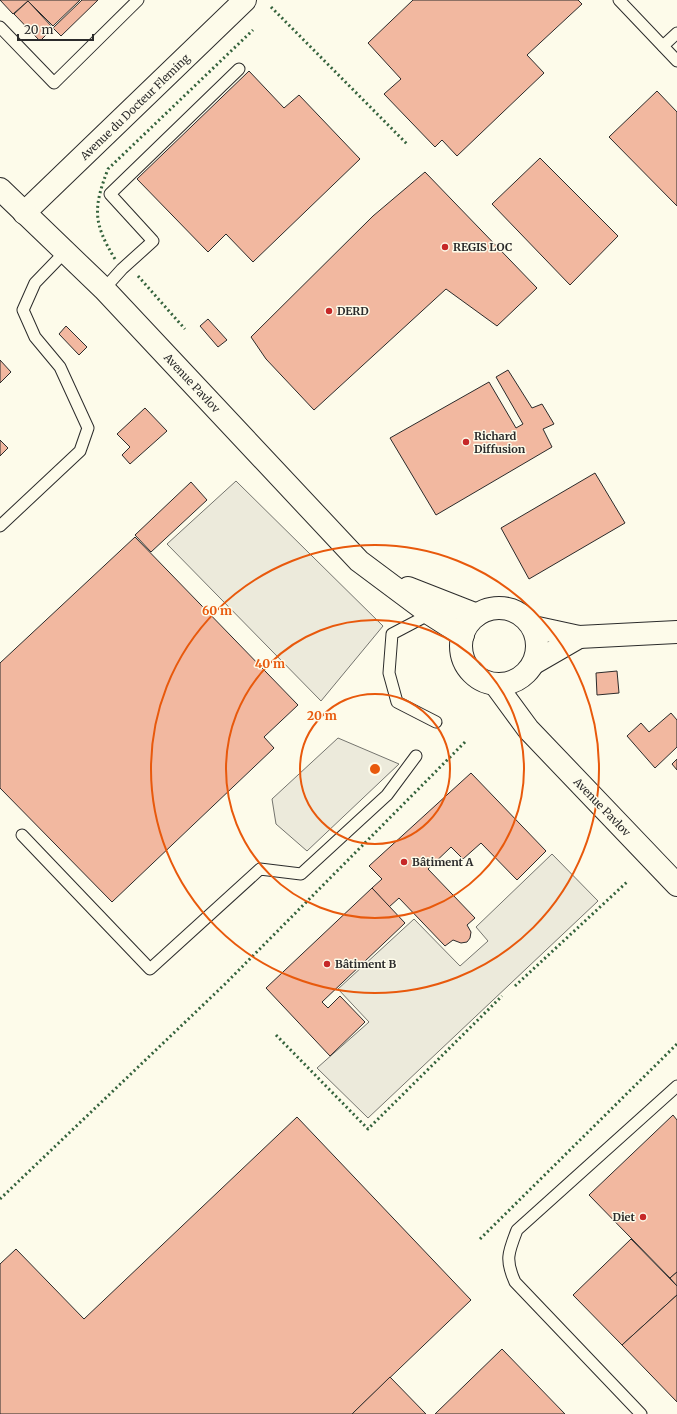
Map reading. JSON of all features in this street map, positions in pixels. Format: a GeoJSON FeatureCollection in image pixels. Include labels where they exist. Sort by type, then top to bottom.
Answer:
{"type":"FeatureCollection","features":[{"type":"Feature","properties":{"kind":"street","name":"Avenue du Docteur Fleming"},"geometry":{"type":"LineString","coordinates":[[24,213],[245,0]]}},
{"type":"Feature","properties":{"kind":"street","name":"Avenue Pavlov"},"geometry":{"type":"LineString","coordinates":[[0,189],[104,289],[359,561],[430,614],[463,634]]}},
{"type":"Feature","properties":{"kind":"street","name":"Avenue Pavlov"},"geometry":{"type":"LineString","coordinates":[[382,578],[477,615]]}},
{"type":"Feature","properties":{"kind":"street"},"geometry":{"type":"LineString","coordinates":[[488,609],[508,609],[525,617],[533,628],[537,639],[538,651],[534,663],[527,673],[517,680],[506,684],[495,684],[484,681],[468,669],[463,658],[461,646],[463,634],[468,623],[477,615],[488,609]]}},
{"type":"Feature","properties":{"kind":"street"},"geometry":{"type":"LineString","coordinates":[[533,628],[579,637],[677,632]]}},
{"type":"Feature","properties":{"kind":"street"},"geometry":{"type":"LineString","coordinates":[[534,663],[579,637]]}},
{"type":"Feature","properties":{"kind":"street"},"geometry":{"type":"LineString","coordinates":[[517,680],[528,729]]}},
{"type":"Feature","properties":{"kind":"street","name":"Avenue Pavlov"},"geometry":{"type":"LineString","coordinates":[[495,684],[528,729],[677,885]]}},
{"type":"Feature","properties":{"kind":"lane"},"geometry":{"type":"LineString","coordinates":[[0,27],[54,83],[138,0]]}},
{"type":"Feature","properties":{"kind":"lane"},"geometry":{"type":"LineString","coordinates":[[621,0],[677,62]]}},
{"type":"Feature","properties":{"kind":"lane"},"geometry":{"type":"LineString","coordinates":[[663,46],[677,33]]}},
{"type":"Feature","properties":{"kind":"lane"},"geometry":{"type":"LineString","coordinates":[[104,289],[122,269],[152,241],[110,194],[239,69]]}},
{"type":"Feature","properties":{"kind":"lane"},"geometry":{"type":"LineString","coordinates":[[0,526],[80,451],[88,428],[60,366],[35,338],[23,310],[35,283],[65,252]]}},
{"type":"Feature","properties":{"kind":"lane"},"geometry":{"type":"LineString","coordinates":[[430,614],[392,634],[389,673],[397,702],[436,722]]}},
{"type":"Feature","properties":{"kind":"lane"},"geometry":{"type":"LineString","coordinates":[[22,835],[150,969],[260,869],[301,874],[387,795],[416,756]]}},
{"type":"Feature","properties":{"kind":"lane"},"geometry":{"type":"LineString","coordinates":[[641,1414],[516,1282],[508,1267],[509,1249],[517,1230],[677,1086]]}},
{"type":"Feature","properties":{"kind":"shaded area"},"geometry":{"type":"Polygon","coordinates":[[[236,481],[383,626],[321,701],[167,544],[236,481]]]}},
{"type":"Feature","properties":{"kind":"shaded area"},"geometry":{"type":"Polygon","coordinates":[[[338,738],[399,764],[307,851],[276,824],[272,799],[338,738]]]}},
{"type":"Feature","properties":{"kind":"shaded area"},"geometry":{"type":"Polygon","coordinates":[[[552,854],[598,901],[368,1118],[317,1068],[369,1022],[338,989],[414,919],[460,966],[488,941],[476,927],[552,854]]]}},
{"type":"Feature","properties":{"kind":"building"},"geometry":{"type":"Polygon","coordinates":[[[0,0],[80,0],[53,26],[28,1],[13,14],[0,0]]]}},
{"type":"Feature","properties":{"kind":"building"},"geometry":{"type":"Polygon","coordinates":[[[82,0],[98,0],[61,36],[53,28],[82,0]]]}},
{"type":"Feature","properties":{"kind":"building"},"geometry":{"type":"Polygon","coordinates":[[[413,0],[578,0],[582,4],[527,55],[544,73],[457,156],[442,140],[435,147],[384,94],[401,79],[368,43],[413,0]]]}},
{"type":"Feature","properties":{"kind":"building"},"geometry":{"type":"Polygon","coordinates":[[[28,1],[53,28],[40,41],[14,14],[28,1]]]}},
{"type":"Feature","properties":{"kind":"building"},"geometry":{"type":"Polygon","coordinates":[[[249,71],[284,108],[299,95],[360,159],[253,262],[226,234],[208,252],[137,179],[249,71]]]}},
{"type":"Feature","properties":{"kind":"building"},"geometry":{"type":"Polygon","coordinates":[[[657,91],[677,112],[677,206],[609,137],[657,91]]]}},
{"type":"Feature","properties":{"kind":"building"},"geometry":{"type":"Polygon","coordinates":[[[540,158],[618,236],[570,285],[492,204],[540,158]]]}},
{"type":"Feature","properties":{"kind":"building"},"geometry":{"type":"Polygon","coordinates":[[[425,172],[537,288],[497,326],[446,289],[314,410],[266,359],[251,337],[373,216],[425,172]]]}},
{"type":"Feature","properties":{"kind":"building"},"geometry":{"type":"Polygon","coordinates":[[[208,319],[227,340],[218,347],[200,326],[208,319]]]}},
{"type":"Feature","properties":{"kind":"building"},"geometry":{"type":"Polygon","coordinates":[[[66,326],[87,347],[79,355],[59,334],[66,326]]]}},
{"type":"Feature","properties":{"kind":"building"},"geometry":{"type":"Polygon","coordinates":[[[0,360],[11,372],[0,383],[0,360]]]}},
{"type":"Feature","properties":{"kind":"building"},"geometry":{"type":"Polygon","coordinates":[[[508,370],[532,408],[542,404],[554,424],[543,429],[552,447],[436,515],[390,438],[489,382],[516,428],[523,424],[496,377],[508,370]]]}},
{"type":"Feature","properties":{"kind":"building"},"geometry":{"type":"Polygon","coordinates":[[[145,408],[167,431],[130,464],[122,455],[130,447],[117,434],[145,408]]]}},
{"type":"Feature","properties":{"kind":"building"},"geometry":{"type":"Polygon","coordinates":[[[0,440],[8,448],[0,456],[0,440]]]}},
{"type":"Feature","properties":{"kind":"building"},"geometry":{"type":"Polygon","coordinates":[[[595,473],[625,523],[529,579],[501,528],[595,473]]]}},
{"type":"Feature","properties":{"kind":"building"},"geometry":{"type":"Polygon","coordinates":[[[191,482],[207,500],[151,552],[135,535],[191,482]]]}},
{"type":"Feature","properties":{"kind":"building"},"geometry":{"type":"Polygon","coordinates":[[[135,537],[298,705],[264,737],[274,748],[112,902],[0,788],[0,663],[135,537]]]}},
{"type":"Feature","properties":{"kind":"building"},"geometry":{"type":"Polygon","coordinates":[[[617,671],[619,693],[597,695],[596,673],[617,671]]]}},
{"type":"Feature","properties":{"kind":"building"},"geometry":{"type":"Polygon","coordinates":[[[671,713],[677,720],[677,747],[655,768],[627,736],[641,723],[649,732],[671,713]]]}},
{"type":"Feature","properties":{"kind":"building"},"geometry":{"type":"Polygon","coordinates":[[[677,759],[677,770],[672,764],[677,759]]]}},
{"type":"Feature","properties":{"kind":"building","name":"Bâtiment A"},"geometry":{"type":"Polygon","coordinates":[[[471,773],[546,851],[517,880],[481,843],[463,859],[451,847],[428,869],[475,918],[467,925],[471,932],[470,938],[467,942],[461,943],[453,940],[445,946],[399,898],[389,907],[372,888],[382,879],[369,866],[471,773]]]}},
{"type":"Feature","properties":{"kind":"building","name":"Bâtiment B"},"geometry":{"type":"Polygon","coordinates":[[[372,888],[405,923],[322,1002],[328,1008],[340,996],[365,1022],[330,1056],[266,988],[372,888]]]}},
{"type":"Feature","properties":{"kind":"building","name":"Diet"},"geometry":{"type":"Polygon","coordinates":[[[673,1115],[677,1120],[677,1272],[670,1278],[589,1195],[673,1115]]]}},
{"type":"Feature","properties":{"kind":"building"},"geometry":{"type":"Polygon","coordinates":[[[297,1117],[471,1300],[352,1414],[0,1414],[0,1264],[16,1249],[84,1319],[297,1117]]]}},
{"type":"Feature","properties":{"kind":"building"},"geometry":{"type":"Polygon","coordinates":[[[631,1239],[677,1286],[677,1295],[622,1345],[573,1295],[631,1239]]]}},
{"type":"Feature","properties":{"kind":"building"},"geometry":{"type":"Polygon","coordinates":[[[677,1272],[677,1286],[670,1278],[677,1272]]]}},
{"type":"Feature","properties":{"kind":"building"},"geometry":{"type":"Polygon","coordinates":[[[677,1295],[677,1402],[622,1345],[677,1295]]]}},
{"type":"Feature","properties":{"kind":"building"},"geometry":{"type":"Polygon","coordinates":[[[502,1349],[565,1414],[435,1414],[502,1349]]]}},
{"type":"Feature","properties":{"kind":"building"},"geometry":{"type":"Polygon","coordinates":[[[390,1377],[426,1414],[352,1414],[390,1377]]]}},
{"type":"Feature","properties":{"kind":"hedge"},"geometry":{"type":"LineString","coordinates":[[271,7],[408,145]]}},
{"type":"Feature","properties":{"kind":"hedge"},"geometry":{"type":"LineString","coordinates":[[115,259],[99,225],[98,215],[100,194],[108,169],[253,30]]}},
{"type":"Feature","properties":{"kind":"hedge"},"geometry":{"type":"LineString","coordinates":[[138,276],[185,329]]}},
{"type":"Feature","properties":{"kind":"hedge"},"geometry":{"type":"LineString","coordinates":[[0,1199],[225,984],[467,740]]}},
{"type":"Feature","properties":{"kind":"hedge"},"geometry":{"type":"LineString","coordinates":[[515,986],[627,882]]}},
{"type":"Feature","properties":{"kind":"hedge"},"geometry":{"type":"LineString","coordinates":[[276,1035],[368,1129],[502,996]]}},
{"type":"Feature","properties":{"kind":"hedge"},"geometry":{"type":"LineString","coordinates":[[480,1239],[677,1044]]}},
{"type":"Feature","properties":{"kind":"place","name":"REGIS LOC"},"geometry":{"type":"Point","coordinates":[445,247]}},
{"type":"Feature","properties":{"kind":"place","name":"DERD"},"geometry":{"type":"Point","coordinates":[329,311]}},
{"type":"Feature","properties":{"kind":"place","name":"Richard Diffusion"},"geometry":{"type":"Point","coordinates":[466,442]}},
{"type":"Feature","properties":{"kind":"place","name":"Bâtiment A"},"geometry":{"type":"Point","coordinates":[404,862]}},
{"type":"Feature","properties":{"kind":"place","name":"Bâtiment B"},"geometry":{"type":"Point","coordinates":[327,964]}},
{"type":"Feature","properties":{"kind":"place","name":"Diet"},"geometry":{"type":"Point","coordinates":[643,1217]}}]}
